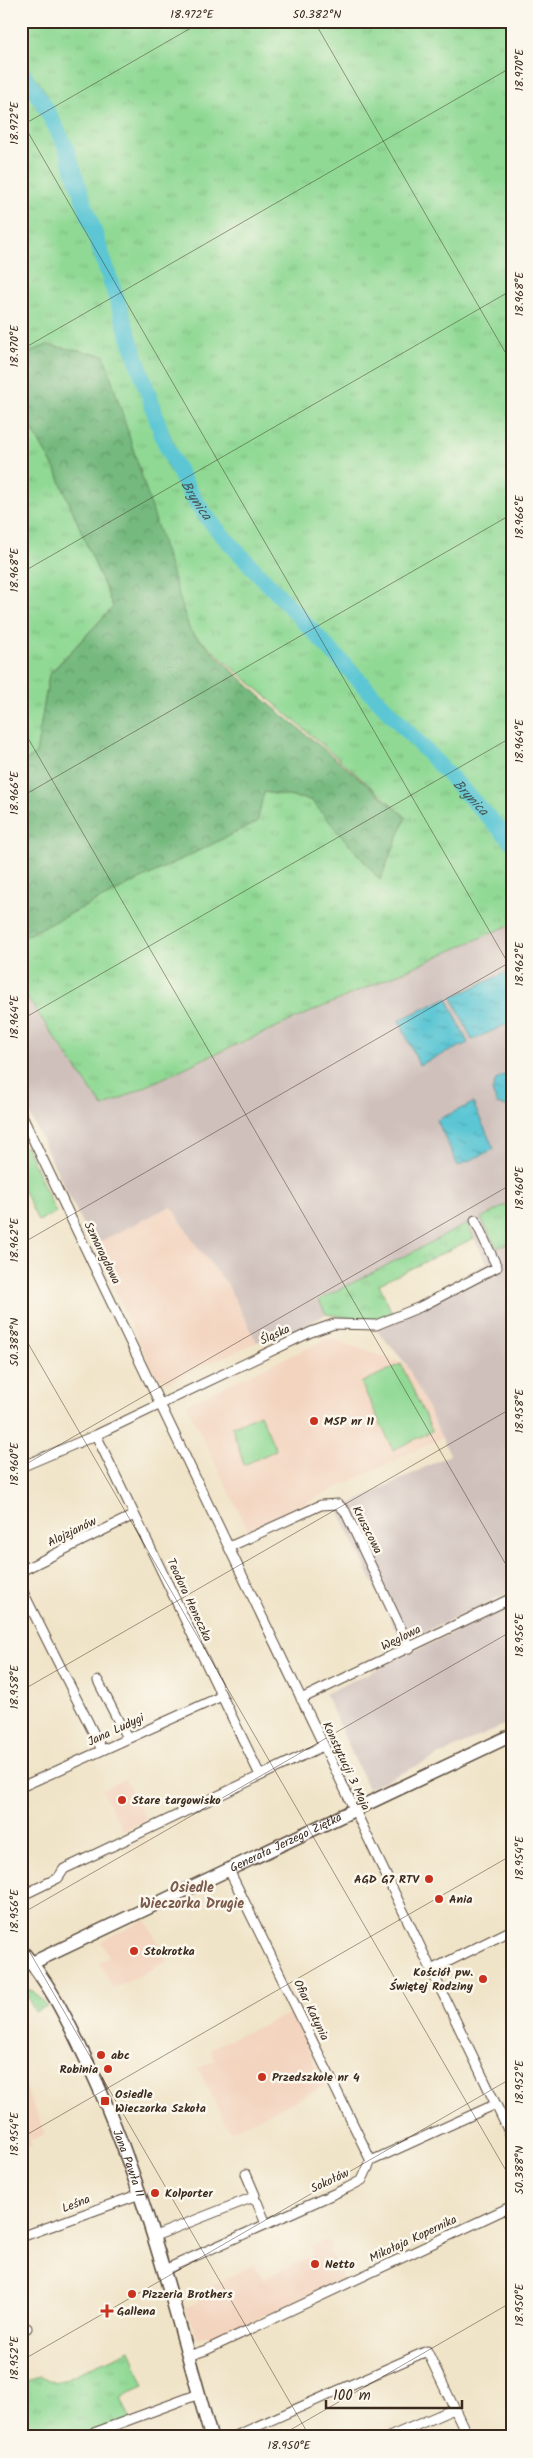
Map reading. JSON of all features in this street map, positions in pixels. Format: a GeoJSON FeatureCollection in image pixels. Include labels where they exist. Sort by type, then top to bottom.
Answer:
{"type":"FeatureCollection","features":[{"type":"Feature","properties":{"kind":"street","name":"Szmaragdowa"},"geometry":{"type":"LineString","coordinates":[[21,1114],[159,1404]]}},
{"type":"Feature","properties":{"kind":"street","name":"Śląska"},"geometry":{"type":"LineString","coordinates":[[21,1467],[96,1435],[317,1329],[334,1324],[376,1325],[420,1307],[497,1267],[475,1220]]}},
{"type":"Feature","properties":{"kind":"street","name":"Konstytucji 3 Maja"},"geometry":{"type":"LineString","coordinates":[[159,1404],[512,2138]]}},
{"type":"Feature","properties":{"kind":"street","name":"Teodora Heneczka"},"geometry":{"type":"LineString","coordinates":[[96,1435],[260,1775]]}},
{"type":"Feature","properties":{"kind":"street","name":"Kruszcowa"},"geometry":{"type":"LineString","coordinates":[[229,1547],[321,1505],[338,1504],[345,1511],[410,1648]]}},
{"type":"Feature","properties":{"kind":"street","name":"Alojzjanów"},"geometry":{"type":"LineString","coordinates":[[21,1571],[134,1515]]}},
{"type":"Feature","properties":{"kind":"street"},"geometry":{"type":"LineString","coordinates":[[21,1588],[102,1750]]}},
{"type":"Feature","properties":{"kind":"street","name":"Węglowa"},"geometry":{"type":"LineString","coordinates":[[301,1699],[512,1598]]}},
{"type":"Feature","properties":{"kind":"street"},"geometry":{"type":"LineString","coordinates":[[98,1681],[127,1738]]}},
{"type":"Feature","properties":{"kind":"street","name":"Jana Ludygi"},"geometry":{"type":"LineString","coordinates":[[21,1787],[222,1696]]}},
{"type":"Feature","properties":{"kind":"street","name":"Generała Jerzego Ziętka"},"geometry":{"type":"LineString","coordinates":[[27,1965],[512,1735]]}},
{"type":"Feature","properties":{"kind":"street"},"geometry":{"type":"LineString","coordinates":[[21,1896],[58,1878],[64,1869],[323,1746]]}},
{"type":"Feature","properties":{"kind":"street","name":"Ofiar Katynia"},"geometry":{"type":"LineString","coordinates":[[229,1870],[371,2161]]}},
{"type":"Feature","properties":{"kind":"street"},"geometry":{"type":"LineString","coordinates":[[431,1970],[512,1930]]}},
{"type":"Feature","properties":{"kind":"street","name":"Jana Pawła II"},"geometry":{"type":"LineString","coordinates":[[21,1950],[27,1965],[48,1984],[93,2074],[140,2194],[164,2270],[211,2437]]}},
{"type":"Feature","properties":{"kind":"street"},"geometry":{"type":"LineString","coordinates":[[371,2161],[496,2104]]}},
{"type":"Feature","properties":{"kind":"street","name":"Sokołów"},"geometry":{"type":"LineString","coordinates":[[164,2270],[362,2180],[371,2161]]}},
{"type":"Feature","properties":{"kind":"street"},"geometry":{"type":"LineString","coordinates":[[246,2174],[255,2195],[254,2199],[266,2224]]}},
{"type":"Feature","properties":{"kind":"street","name":"Leśna"},"geometry":{"type":"LineString","coordinates":[[21,2237],[140,2194]]}},
{"type":"Feature","properties":{"kind":"street"},"geometry":{"type":"LineString","coordinates":[[160,2234],[254,2199]]}},
{"type":"Feature","properties":{"kind":"street","name":"Mikołaja Kopernika"},"geometry":{"type":"LineString","coordinates":[[188,2356],[206,2350],[512,2206]]}},
{"type":"Feature","properties":{"kind":"street"},"geometry":{"type":"LineString","coordinates":[[233,2437],[427,2351],[468,2437]]}},
{"type":"Feature","properties":{"kind":"street"},"geometry":{"type":"LineString","coordinates":[[83,2437],[199,2394]]}},
{"type":"Feature","properties":{"kind":"street"},"geometry":{"type":"LineString","coordinates":[[389,2437],[454,2409]]}},
{"type":"Feature","properties":{"kind":"shaded area"},"geometry":{"type":"Polygon","coordinates":[[[512,924],[512,1202],[481,1218],[497,1248],[512,1242],[512,1591],[402,1643],[338,1510],[450,1455],[407,1365],[369,1321],[413,1303],[487,1263],[467,1225],[320,1301],[326,1314],[307,1325],[257,1342],[227,1284],[198,1248],[171,1206],[93,1245],[21,1097],[21,989],[103,1107],[199,1061],[512,924]]]}},
{"type":"Feature","properties":{"kind":"shaded area"},"geometry":{"type":"Polygon","coordinates":[[[171,1206],[198,1248],[227,1284],[257,1342],[167,1382],[155,1375],[93,1245],[171,1206]]]}},
{"type":"Feature","properties":{"kind":"shaded area","name":"MSP nr 11"},"geometry":{"type":"Polygon","coordinates":[[[329,1338],[407,1365],[442,1438],[248,1530],[186,1404],[329,1338]]]}},
{"type":"Feature","properties":{"kind":"shaded area"},"geometry":{"type":"Polygon","coordinates":[[[512,1604],[512,1721],[368,1789],[325,1694],[512,1604]]]}},
{"type":"Feature","properties":{"kind":"shaded area","name":"Stare targowisko"},"geometry":{"type":"Polygon","coordinates":[[[125,1779],[146,1819],[123,1831],[102,1790],[125,1779]]]}},
{"type":"Feature","properties":{"kind":"shaded area","name":"Stokrotka"},"geometry":{"type":"Polygon","coordinates":[[[146,1919],[167,1962],[113,1989],[99,1962],[109,1957],[101,1941],[146,1919]]]}},
{"type":"Feature","properties":{"kind":"shaded area","name":"Przedszkole nr 4"},"geometry":{"type":"Polygon","coordinates":[[[291,2013],[325,2086],[230,2132],[198,2068],[215,2060],[210,2048],[291,2013]]]}},
{"type":"Feature","properties":{"kind":"shaded area"},"geometry":{"type":"Polygon","coordinates":[[[21,2077],[45,2134],[30,2140],[32,2146],[21,2150],[21,2077]]]}},
{"type":"Feature","properties":{"kind":"shaded area"},"geometry":{"type":"Polygon","coordinates":[[[324,2240],[328,2241],[332,2249],[329,2251],[343,2279],[210,2340],[207,2334],[198,2338],[185,2308],[199,2301],[195,2294],[254,2264],[264,2278],[314,2255],[311,2247],[324,2240]]]}},
{"type":"Feature","properties":{"kind":"green space"},"geometry":{"type":"Polygon","coordinates":[[[21,21],[512,21],[512,832],[216,519],[191,483],[168,430],[101,230],[45,91],[21,59],[21,21]]]}},
{"type":"Feature","properties":{"kind":"green space"},"geometry":{"type":"Polygon","coordinates":[[[21,82],[59,144],[167,466],[200,519],[512,851],[512,924],[199,1061],[103,1107],[21,989],[21,938],[257,822],[263,792],[311,800],[380,880],[406,817],[190,631],[47,345],[21,356],[21,82]]]}},
{"type":"Feature","properties":{"kind":"green space"},"geometry":{"type":"Polygon","coordinates":[[[47,345],[104,355],[190,631],[261,697],[406,817],[380,880],[311,800],[264,792],[257,822],[21,938],[21,764],[36,754],[49,675],[113,607],[56,471],[21,409],[21,356],[47,345]]]}},
{"type":"Feature","properties":{"kind":"green space"},"geometry":{"type":"Polygon","coordinates":[[[21,409],[56,471],[113,607],[49,674],[36,754],[21,764],[21,409]]]}},
{"type":"Feature","properties":{"kind":"green space"},"geometry":{"type":"Polygon","coordinates":[[[26,1146],[56,1213],[38,1221],[21,1185],[21,1148],[26,1146]]]}},
{"type":"Feature","properties":{"kind":"green space"},"geometry":{"type":"Polygon","coordinates":[[[512,1202],[512,1242],[497,1248],[481,1218],[512,1202]]]}},
{"type":"Feature","properties":{"kind":"green space"},"geometry":{"type":"Polygon","coordinates":[[[467,1224],[474,1238],[379,1284],[392,1313],[369,1321],[326,1314],[319,1300],[467,1224]]]}},
{"type":"Feature","properties":{"kind":"green space"},"geometry":{"type":"Polygon","coordinates":[[[401,1364],[432,1431],[393,1450],[361,1383],[401,1364]]]}},
{"type":"Feature","properties":{"kind":"green space"},"geometry":{"type":"Polygon","coordinates":[[[260,1414],[276,1450],[244,1465],[232,1427],[260,1414]]]}},
{"type":"Feature","properties":{"kind":"green space"},"geometry":{"type":"Polygon","coordinates":[[[23,1988],[33,1991],[47,2006],[35,2012],[23,1988]]]}},
{"type":"Feature","properties":{"kind":"green space"},"geometry":{"type":"Polygon","coordinates":[[[130,2350],[144,2387],[121,2397],[132,2423],[95,2437],[21,2437],[21,2385],[40,2376],[56,2383],[130,2350]]]}},
{"type":"Feature","properties":{"kind":"water"},"geometry":{"type":"Polygon","coordinates":[[[512,970],[512,1022],[472,1040],[452,997],[512,970]]]}},
{"type":"Feature","properties":{"kind":"water"},"geometry":{"type":"Polygon","coordinates":[[[447,998],[468,1043],[419,1065],[399,1020],[447,998]]]}},
{"type":"Feature","properties":{"kind":"water"},"geometry":{"type":"Polygon","coordinates":[[[504,1075],[512,1075],[510,1108],[497,1104],[492,1091],[496,1080],[504,1075]]]}},
{"type":"Feature","properties":{"kind":"water"},"geometry":{"type":"Polygon","coordinates":[[[473,1103],[494,1149],[458,1166],[437,1120],[473,1103]]]}},
{"type":"Feature","properties":{"kind":"waterway"},"geometry":{"type":"LineString","coordinates":[[23,39],[29,21]]}},
{"type":"Feature","properties":{"kind":"waterway","name":"Brynica"},"geometry":{"type":"LineString","coordinates":[[21,71],[43,103],[65,145],[163,438],[196,501],[222,535],[512,842]]}},
{"type":"Feature","properties":{"kind":"place","name":"MSP nr 11"},"geometry":{"type":"Point","coordinates":[314,1421]}},
{"type":"Feature","properties":{"kind":"place","name":"Stare targowisko"},"geometry":{"type":"Point","coordinates":[122,1800]}},
{"type":"Feature","properties":{"kind":"place","name":"AGD G7 RTV"},"geometry":{"type":"Point","coordinates":[429,1879]}},
{"type":"Feature","properties":{"kind":"place","name":"Ania"},"geometry":{"type":"Point","coordinates":[439,1899]}},
{"type":"Feature","properties":{"kind":"place","name":"Stokrotka"},"geometry":{"type":"Point","coordinates":[134,1951]}},
{"type":"Feature","properties":{"kind":"place","name":"Kościół pw. Świętej Rodziny"},"geometry":{"type":"Point","coordinates":[483,1979]}},
{"type":"Feature","properties":{"kind":"place","name":"abc"},"geometry":{"type":"Point","coordinates":[101,2055]}},
{"type":"Feature","properties":{"kind":"place","name":"Robinia"},"geometry":{"type":"Point","coordinates":[108,2069]}},
{"type":"Feature","properties":{"kind":"place","name":"Przedszkole nr 4"},"geometry":{"type":"Point","coordinates":[262,2077]}},
{"type":"Feature","properties":{"kind":"place","name":"Osiedle Wieczorka Szkoła"},"geometry":{"type":"Point","coordinates":[105,2101]}},
{"type":"Feature","properties":{"kind":"place","name":"Kolporter"},"geometry":{"type":"Point","coordinates":[155,2193]}},
{"type":"Feature","properties":{"kind":"place","name":"Netto"},"geometry":{"type":"Point","coordinates":[315,2264]}},
{"type":"Feature","properties":{"kind":"place","name":"Pizzeria Brothers"},"geometry":{"type":"Point","coordinates":[132,2294]}},
{"type":"Feature","properties":{"kind":"place","name":"Gallena"},"geometry":{"type":"Point","coordinates":[107,2311]}},
{"type":"Feature","properties":{"kind":"district","name":"Osiedle Wieczorka Drugie"},"geometry":{"type":"Point","coordinates":[192,1896]}}]}
